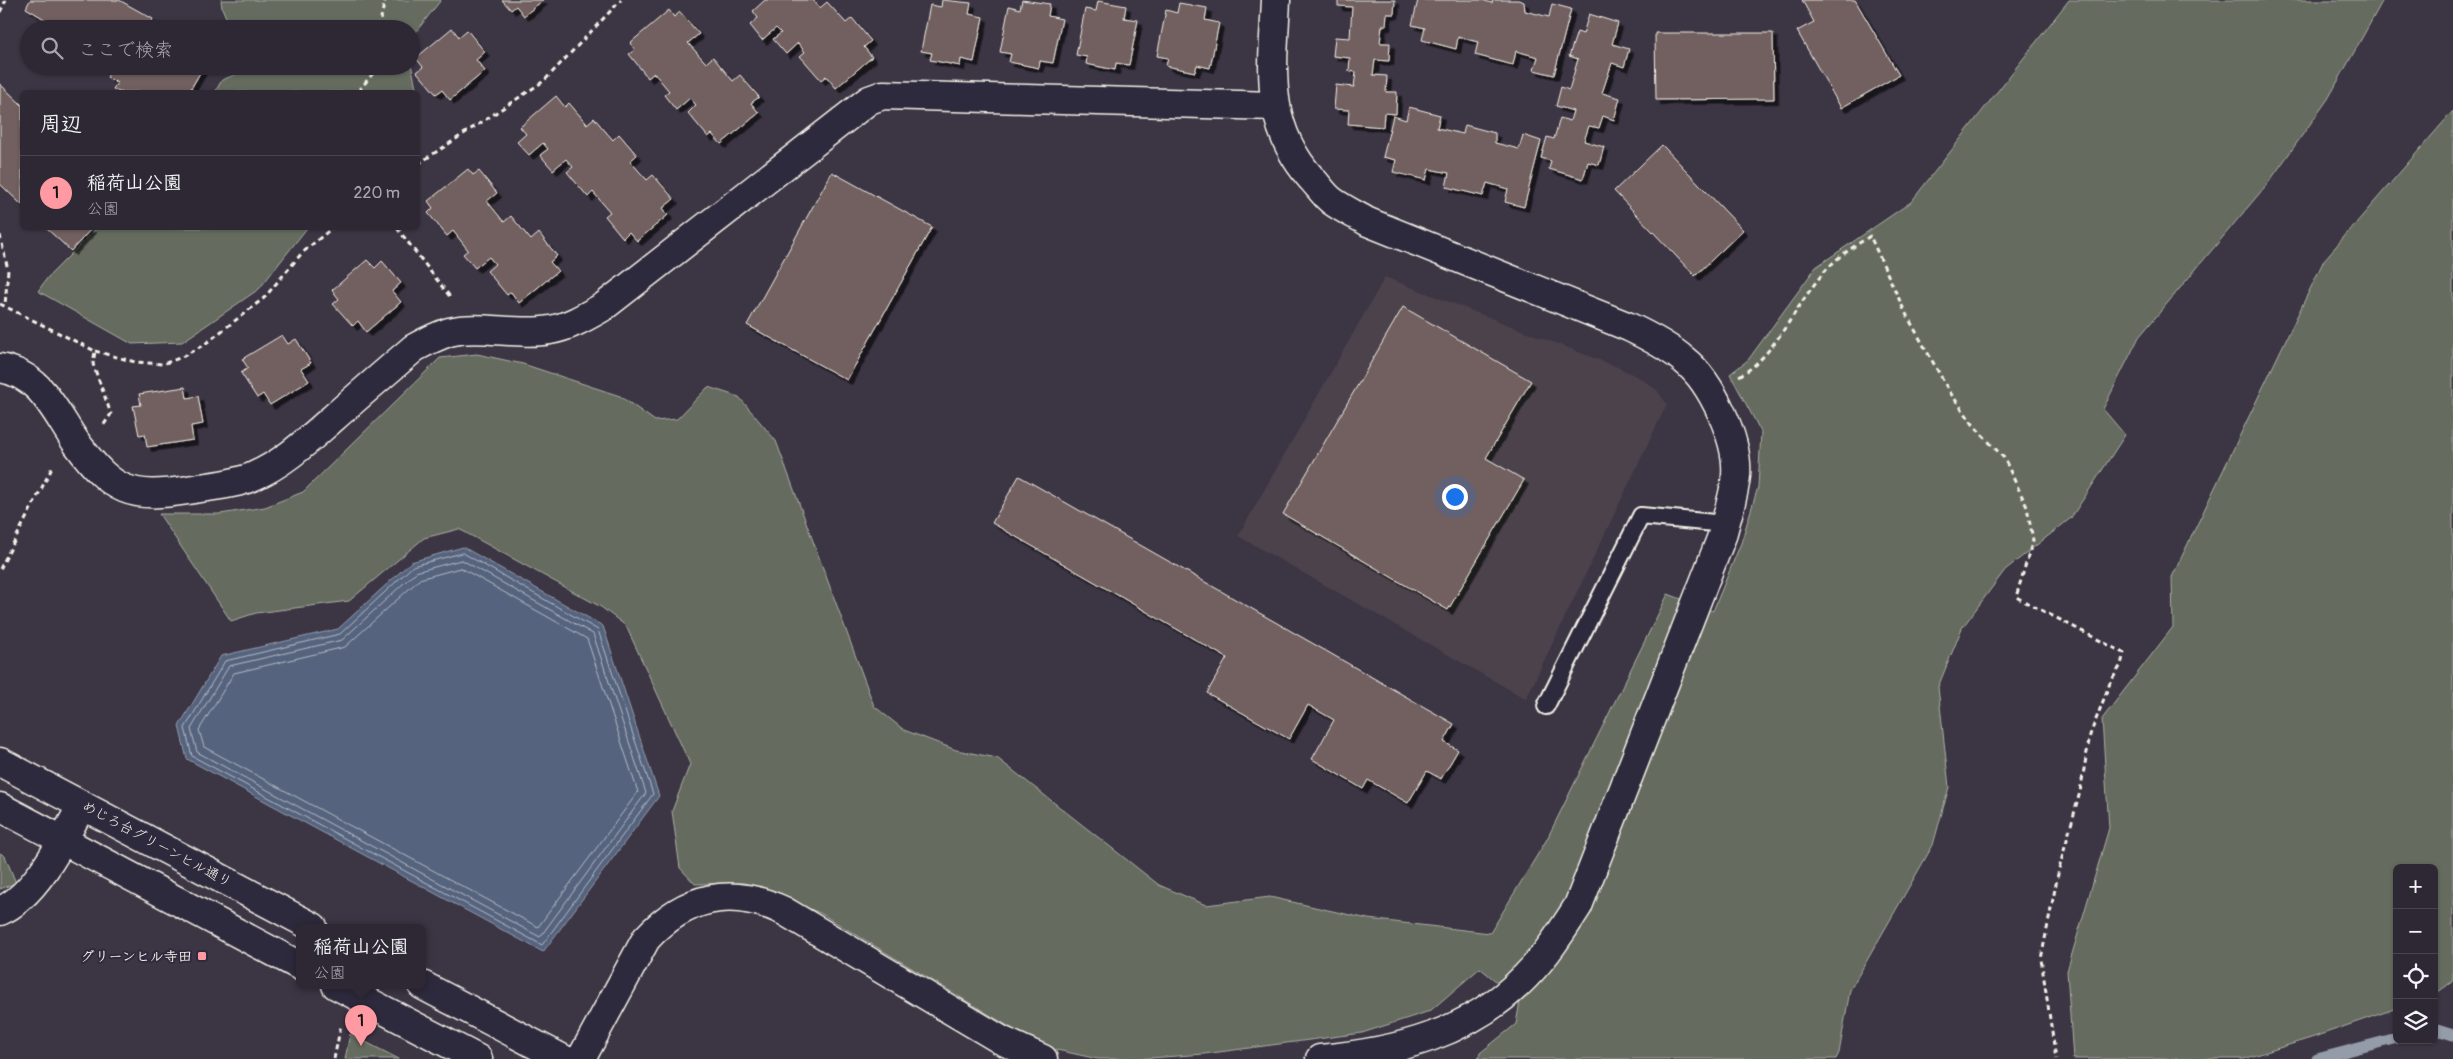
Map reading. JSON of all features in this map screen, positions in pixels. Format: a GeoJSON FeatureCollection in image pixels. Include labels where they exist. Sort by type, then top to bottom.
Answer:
{"type":"FeatureCollection","features":[{"type":"Feature","properties":{"kind":"street"},"geometry":{"type":"LineString","coordinates":[[1276,0],[1273,69],[1274,106],[1286,141],[1302,167],[1331,200],[1368,222],[1646,335],[1686,361],[1710,392],[1730,434],[1736,476],[1725,524],[1578,906],[1554,942],[1524,978],[1488,1006],[1446,1031],[1411,1045],[1383,1051],[1320,1059]]}},
{"type":"Feature","properties":{"kind":"street"},"geometry":{"type":"LineString","coordinates":[[0,368],[21,376],[50,400],[77,444],[108,479],[122,488],[136,493],[157,495],[237,482],[255,476],[289,457],[414,348],[451,331],[515,332],[551,330],[576,322],[603,307],[869,100],[883,95],[1274,106]]}},
{"type":"Feature","properties":{"kind":"street","name":"めじろ台グリーンヒル通り"},"geometry":{"type":"LineString","coordinates":[[0,762],[307,924]]}},
{"type":"Feature","properties":{"kind":"street"},"geometry":{"type":"LineString","coordinates":[[0,911],[22,896],[63,840],[82,805]]}},
{"type":"Feature","properties":{"kind":"street"},"geometry":{"type":"LineString","coordinates":[[0,807],[296,964]]}},
{"type":"Feature","properties":{"kind":"street"},"geometry":{"type":"LineString","coordinates":[[581,1059],[646,939],[658,926],[686,908],[713,898],[729,897],[764,902],[784,911],[1001,1040],[1043,1059]]}},
{"type":"Feature","properties":{"kind":"street"},"geometry":{"type":"LineString","coordinates":[[426,987],[563,1059]]}},
{"type":"Feature","properties":{"kind":"street"},"geometry":{"type":"LineString","coordinates":[[344,989],[478,1059]]}},
{"type":"Feature","properties":{"kind":"lane"},"geometry":{"type":"LineString","coordinates":[[1546,706],[1641,516],[1725,524]]}},
{"type":"Feature","properties":{"kind":"path"},"geometry":{"type":"LineString","coordinates":[[0,12],[6,0]]}},
{"type":"Feature","properties":{"kind":"path"},"geometry":{"type":"LineString","coordinates":[[382,20],[385,0]]}},
{"type":"Feature","properties":{"kind":"path"},"geometry":{"type":"LineString","coordinates":[[420,163],[544,81],[621,0]]}},
{"type":"Feature","properties":{"kind":"path"},"geometry":{"type":"LineString","coordinates":[[361,90],[372,75]]}},
{"type":"Feature","properties":{"kind":"path"},"geometry":{"type":"LineString","coordinates":[[0,304],[95,351],[135,362],[163,364],[182,357],[205,344],[264,298],[302,253],[330,230]]}},
{"type":"Feature","properties":{"kind":"path"},"geometry":{"type":"LineString","coordinates":[[398,230],[476,330]]}},
{"type":"Feature","properties":{"kind":"path"},"geometry":{"type":"LineString","coordinates":[[0,235],[8,270],[5,305]]}},
{"type":"Feature","properties":{"kind":"path"},"geometry":{"type":"LineString","coordinates":[[1710,392],[1746,373],[1770,347],[1830,266],[1870,236],[1905,312],[1949,391],[1975,427],[2004,458],[2026,507],[2033,540],[2016,597],[2124,653],[2121,665],[2110,683],[2090,735],[2080,792],[2059,869],[2041,959],[2056,1059]]}},
{"type":"Feature","properties":{"kind":"path"},"geometry":{"type":"LineString","coordinates":[[95,351],[93,364],[111,414],[102,428]]}},
{"type":"Feature","properties":{"kind":"path"},"geometry":{"type":"LineString","coordinates":[[0,569],[57,458]]}},
{"type":"Feature","properties":{"kind":"path"},"geometry":{"type":"LineString","coordinates":[[334,1059],[342,1020]]}},
{"type":"Feature","properties":{"kind":"shaded area"},"geometry":{"type":"Polygon","coordinates":[[[1385,277],[1620,368],[1642,379],[1657,390],[1667,404],[1526,699],[1238,536],[1385,277]]]}},
{"type":"Feature","properties":{"kind":"green space"},"geometry":{"type":"Polygon","coordinates":[[[221,0],[441,0],[420,27],[420,20],[227,20],[221,0]]]}},
{"type":"Feature","properties":{"kind":"green space"},"geometry":{"type":"Polygon","coordinates":[[[2069,0],[2383,0],[2328,99],[2269,182],[2139,337],[2103,409],[2125,435],[2071,518],[2005,570],[1962,628],[1938,687],[1949,787],[1933,845],[1850,990],[1839,1053],[1836,1059],[1478,1059],[1480,1053],[1516,1024],[1520,1001],[1480,968],[1430,1011],[1362,1033],[1204,1054],[1137,1059],[1098,1059],[1043,1047],[820,913],[744,883],[695,884],[680,868],[672,811],[690,764],[626,626],[601,607],[459,529],[424,538],[349,601],[256,613],[231,621],[159,514],[220,514],[265,507],[303,492],[440,358],[477,354],[523,364],[620,396],[655,421],[677,419],[708,387],[739,397],[776,441],[874,706],[904,730],[956,750],[997,758],[1159,885],[1206,905],[1270,897],[1368,919],[1490,933],[1547,839],[1668,594],[1713,611],[1741,543],[1758,487],[1761,432],[1730,374],[1748,360],[1816,267],[1911,202],[2069,0]]]}},
{"type":"Feature","properties":{"kind":"green space"},"geometry":{"type":"Polygon","coordinates":[[[234,75],[413,75],[417,90],[216,90],[222,80],[234,75]]]}},
{"type":"Feature","properties":{"kind":"green space"},"geometry":{"type":"Polygon","coordinates":[[[2453,111],[2453,981],[2438,992],[2438,864],[2393,864],[2393,1009],[2244,1059],[2073,1059],[2067,971],[2109,828],[2102,719],[2173,627],[2172,577],[2324,260],[2453,111]]]}},
{"type":"Feature","properties":{"kind":"green space"},"geometry":{"type":"Polygon","coordinates":[[[95,230],[305,230],[259,289],[182,342],[132,344],[38,291],[48,277],[95,230]]]}},
{"type":"Feature","properties":{"kind":"green space"},"geometry":{"type":"Polygon","coordinates":[[[0,853],[5,856],[16,883],[0,889],[0,853]]]}},
{"type":"Feature","properties":{"kind":"green space"},"geometry":{"type":"Polygon","coordinates":[[[350,1034],[399,1059],[345,1059],[350,1034]]]}},
{"type":"Feature","properties":{"kind":"water"},"geometry":{"type":"Polygon","coordinates":[[[463,547],[603,626],[659,796],[543,952],[187,759],[179,726],[221,656],[338,629],[411,562],[463,547]]]}},
{"type":"Feature","properties":{"kind":"building"},"geometry":{"type":"Polygon","coordinates":[[[30,0],[119,0],[153,19],[46,20],[26,8],[30,0]]]}},
{"type":"Feature","properties":{"kind":"building"},"geometry":{"type":"Polygon","coordinates":[[[502,0],[543,0],[524,16],[516,6],[511,10],[502,0]]]}},
{"type":"Feature","properties":{"kind":"building"},"geometry":{"type":"Polygon","coordinates":[[[765,0],[813,0],[820,8],[827,2],[846,23],[852,18],[871,41],[864,47],[872,57],[836,88],[826,76],[821,80],[800,56],[805,52],[798,43],[786,54],[773,39],[781,33],[776,28],[762,40],[750,25],[758,18],[753,11],[765,0]]]}},
{"type":"Feature","properties":{"kind":"building"},"geometry":{"type":"Polygon","coordinates":[[[942,0],[971,3],[969,14],[983,17],[974,62],[961,59],[960,66],[930,60],[932,53],[921,51],[930,5],[941,7],[942,0]]]}},
{"type":"Feature","properties":{"kind":"building"},"geometry":{"type":"Polygon","coordinates":[[[1022,0],[1050,4],[1048,16],[1062,19],[1053,63],[1040,61],[1039,68],[1009,62],[1011,54],[1000,52],[1009,6],[1020,9],[1022,0]]]}},
{"type":"Feature","properties":{"kind":"building"},"geometry":{"type":"Polygon","coordinates":[[[1338,0],[1395,0],[1394,14],[1387,14],[1386,26],[1382,26],[1380,43],[1390,43],[1389,61],[1375,60],[1373,75],[1387,76],[1386,92],[1397,92],[1396,114],[1384,113],[1383,127],[1348,124],[1349,110],[1334,109],[1336,85],[1354,87],[1356,72],[1349,71],[1350,58],[1333,56],[1335,37],[1350,38],[1352,7],[1338,6],[1338,0]]]}},
{"type":"Feature","properties":{"kind":"building"},"geometry":{"type":"Polygon","coordinates":[[[1418,0],[1482,0],[1492,3],[1493,0],[1518,0],[1524,2],[1525,11],[1549,17],[1552,4],[1571,9],[1554,75],[1534,70],[1538,57],[1516,51],[1513,65],[1475,55],[1478,42],[1458,37],[1456,49],[1422,40],[1425,28],[1412,25],[1418,0]]]}},
{"type":"Feature","properties":{"kind":"building"},"geometry":{"type":"Polygon","coordinates":[[[1802,0],[1855,0],[1899,75],[1841,108],[1797,31],[1814,22],[1802,0]]]}},
{"type":"Feature","properties":{"kind":"building"},"geometry":{"type":"Polygon","coordinates":[[[1098,1],[1126,6],[1124,18],[1138,20],[1129,65],[1116,63],[1115,70],[1086,64],[1087,57],[1076,55],[1085,9],[1096,11],[1098,1]]]}},
{"type":"Feature","properties":{"kind":"building"},"geometry":{"type":"Polygon","coordinates":[[[1179,3],[1207,8],[1205,20],[1219,23],[1210,68],[1197,65],[1195,72],[1166,66],[1168,58],[1157,56],[1166,10],[1177,13],[1179,3]]]}},
{"type":"Feature","properties":{"kind":"building"},"geometry":{"type":"Polygon","coordinates":[[[669,10],[674,17],[680,12],[699,34],[688,43],[706,63],[713,57],[733,81],[740,75],[759,97],[751,103],[759,113],[721,144],[712,134],[708,137],[688,113],[696,105],[690,98],[676,110],[664,95],[669,91],[654,73],[648,78],[629,54],[635,50],[630,43],[669,10]]]}},
{"type":"Feature","properties":{"kind":"building"},"geometry":{"type":"Polygon","coordinates":[[[1589,14],[1618,23],[1612,44],[1629,49],[1624,67],[1612,63],[1602,93],[1620,98],[1614,120],[1603,116],[1599,128],[1589,126],[1584,141],[1604,147],[1599,165],[1588,162],[1583,179],[1549,169],[1551,161],[1541,158],[1547,137],[1554,139],[1560,118],[1570,121],[1573,111],[1556,106],[1561,87],[1569,90],[1578,59],[1569,56],[1577,32],[1583,34],[1589,14]]]}},
{"type":"Feature","properties":{"kind":"building"},"geometry":{"type":"Polygon","coordinates":[[[452,28],[459,37],[467,30],[485,52],[476,60],[485,71],[450,100],[442,90],[436,94],[420,75],[420,70],[423,67],[420,63],[420,55],[452,28]]]}},
{"type":"Feature","properties":{"kind":"building"},"geometry":{"type":"Polygon","coordinates":[[[1655,33],[1773,33],[1774,99],[1656,100],[1655,33]]]}},
{"type":"Feature","properties":{"kind":"building"},"geometry":{"type":"Polygon","coordinates":[[[108,75],[199,75],[190,90],[115,90],[113,89],[117,83],[107,77],[108,75]]]}},
{"type":"Feature","properties":{"kind":"building"},"geometry":{"type":"Polygon","coordinates":[[[0,84],[20,103],[20,203],[0,184],[0,84]]]}},
{"type":"Feature","properties":{"kind":"building"},"geometry":{"type":"Polygon","coordinates":[[[556,96],[565,107],[569,103],[587,124],[594,118],[613,140],[619,134],[637,155],[630,161],[647,180],[653,175],[674,199],[663,208],[668,215],[637,241],[629,232],[623,238],[605,216],[610,212],[593,192],[588,197],[567,172],[573,167],[566,159],[553,170],[540,155],[548,149],[543,143],[529,155],[517,142],[526,134],[520,127],[556,96]]]}},
{"type":"Feature","properties":{"kind":"building"},"geometry":{"type":"Polygon","coordinates":[[[1409,107],[1440,115],[1437,128],[1463,134],[1465,125],[1495,133],[1495,143],[1519,149],[1523,135],[1541,141],[1524,207],[1505,202],[1508,189],[1487,183],[1483,196],[1446,187],[1449,173],[1429,169],[1426,180],[1393,172],[1396,160],[1383,157],[1393,116],[1406,120],[1409,107]]]}},
{"type":"Feature","properties":{"kind":"building"},"geometry":{"type":"Polygon","coordinates":[[[1662,145],[1743,230],[1695,276],[1614,191],[1662,145]]]}},
{"type":"Feature","properties":{"kind":"building"},"geometry":{"type":"Polygon","coordinates":[[[468,169],[473,175],[479,171],[497,193],[487,201],[504,222],[511,216],[531,240],[539,233],[557,256],[550,262],[558,271],[519,303],[511,292],[507,295],[487,271],[495,264],[489,257],[475,268],[463,254],[468,250],[453,231],[447,236],[428,213],[433,208],[428,201],[468,169]]]}},
{"type":"Feature","properties":{"kind":"building"},"geometry":{"type":"Polygon","coordinates":[[[832,172],[932,227],[847,380],[747,325],[832,172]]]}},
{"type":"Feature","properties":{"kind":"building"},"geometry":{"type":"Polygon","coordinates":[[[48,230],[90,230],[71,251],[48,230]]]}},
{"type":"Feature","properties":{"kind":"building"},"geometry":{"type":"Polygon","coordinates":[[[367,260],[375,268],[382,261],[401,283],[392,291],[401,302],[366,332],[358,321],[353,326],[333,304],[339,299],[332,290],[367,260]]]}},
{"type":"Feature","properties":{"kind":"building"},"geometry":{"type":"Polygon","coordinates":[[[1403,307],[1531,381],[1486,458],[1524,480],[1448,610],[1283,514],[1403,307]]]}},
{"type":"Feature","properties":{"kind":"building"},"geometry":{"type":"Polygon","coordinates":[[[282,335],[288,344],[296,339],[311,363],[301,369],[309,381],[270,405],[263,394],[257,398],[241,373],[248,368],[242,359],[282,335]]]}},
{"type":"Feature","properties":{"kind":"building"},"geometry":{"type":"Polygon","coordinates":[[[185,387],[187,398],[198,396],[203,424],[191,426],[193,440],[147,447],[145,434],[139,435],[133,406],[141,405],[139,394],[185,387]]]}},
{"type":"Feature","properties":{"kind":"building"},"geometry":{"type":"Polygon","coordinates":[[[1019,476],[1454,724],[1444,742],[1458,750],[1441,779],[1427,771],[1408,803],[1368,780],[1363,789],[1312,759],[1334,720],[1308,705],[1289,739],[1207,693],[1227,658],[992,523],[1019,476]]]}},
{"type":"Feature","properties":{"kind":"waterway"},"geometry":{"type":"LineString","coordinates":[[2438,1030],[2453,1035]]}},
{"type":"Feature","properties":{"kind":"waterway"},"geometry":{"type":"LineString","coordinates":[[2317,1059],[2393,1039]]}},
{"type":"Feature","properties":{"kind":"place","name":"グリーンヒル寺田"},"geometry":{"type":"Point","coordinates":[202,956]}},
{"type":"Feature","properties":{"kind":"place","name":"稲荷山公園"},"geometry":{"type":"Point","coordinates":[361,1046]}}]}
